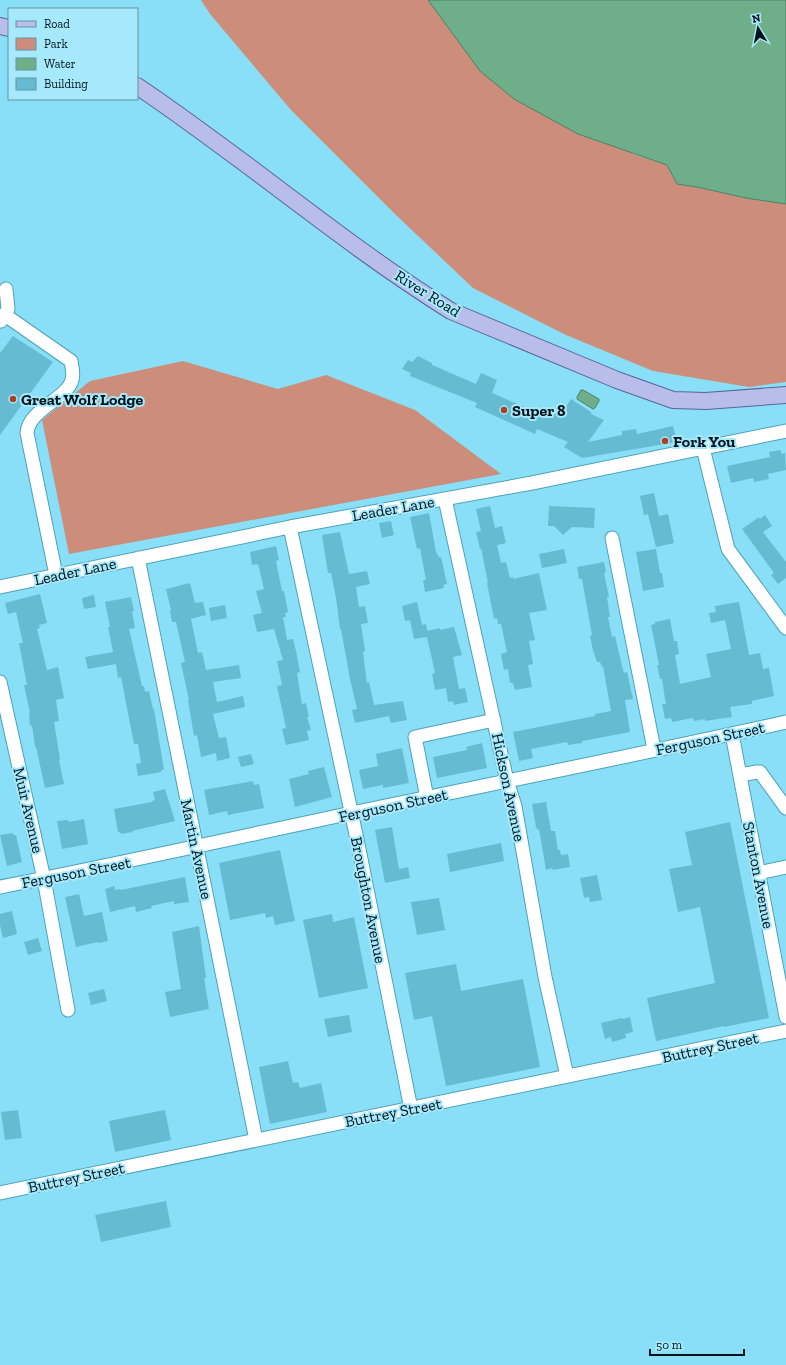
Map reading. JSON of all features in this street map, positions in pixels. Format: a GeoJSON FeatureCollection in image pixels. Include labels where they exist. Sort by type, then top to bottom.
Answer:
{"type":"FeatureCollection","features":[{"type":"Feature","properties":{"kind":"main road","name":"River Road"},"geometry":{"type":"LineString","coordinates":[[138,87],[172,109],[345,239],[428,297],[451,311],[617,380],[673,400],[706,401],[786,395]]}},
{"type":"Feature","properties":{"kind":"street"},"geometry":{"type":"LineString","coordinates":[[6,289],[8,307],[2,319],[71,361],[73,376],[69,386],[32,419],[27,433],[56,575]]}},
{"type":"Feature","properties":{"kind":"street","name":"Leader Lane"},"geometry":{"type":"LineString","coordinates":[[0,587],[290,527],[446,499],[786,431]]}},
{"type":"Feature","properties":{"kind":"street"},"geometry":{"type":"LineString","coordinates":[[703,448],[728,549],[786,628]]}},
{"type":"Feature","properties":{"kind":"street","name":"Hickson Avenue"},"geometry":{"type":"LineString","coordinates":[[446,499],[494,720],[515,806],[545,977],[567,1076]]}},
{"type":"Feature","properties":{"kind":"street","name":"Broughton Avenue"},"geometry":{"type":"LineString","coordinates":[[290,527],[358,844],[411,1109]]}},
{"type":"Feature","properties":{"kind":"street"},"geometry":{"type":"LineString","coordinates":[[612,538],[654,749]]}},
{"type":"Feature","properties":{"kind":"street","name":"Martin Avenue"},"geometry":{"type":"LineString","coordinates":[[138,558],[256,1140]]}},
{"type":"Feature","properties":{"kind":"street","name":"Muir Avenue"},"geometry":{"type":"LineString","coordinates":[[0,682],[44,879],[68,1010]]}},
{"type":"Feature","properties":{"kind":"street"},"geometry":{"type":"LineString","coordinates":[[428,798],[415,737],[494,720]]}},
{"type":"Feature","properties":{"kind":"street","name":"Ferguson Street"},"geometry":{"type":"LineString","coordinates":[[0,887],[197,847],[351,813],[786,722]]}},
{"type":"Feature","properties":{"kind":"street","name":"Stanton Avenue"},"geometry":{"type":"LineString","coordinates":[[732,734],[786,1017]]}},
{"type":"Feature","properties":{"kind":"street"},"geometry":{"type":"LineString","coordinates":[[740,775],[760,772],[786,808]]}},
{"type":"Feature","properties":{"kind":"street"},"geometry":{"type":"LineString","coordinates":[[758,873],[786,867]]}},
{"type":"Feature","properties":{"kind":"street","name":"Buttrey Street"},"geometry":{"type":"LineString","coordinates":[[0,1193],[786,1031]]}},
{"type":"Feature","properties":{"kind":"green space"},"geometry":{"type":"Polygon","coordinates":[[[201,0],[428,0],[633,154],[667,165],[677,184],[746,198],[786,204],[786,382],[749,387],[653,371],[566,335],[473,288],[396,215],[291,110],[210,14],[201,0]]]}},
{"type":"Feature","properties":{"kind":"green space"},"geometry":{"type":"Polygon","coordinates":[[[183,361],[278,389],[326,375],[415,410],[501,474],[69,554],[42,420],[90,381],[183,361]]]}},
{"type":"Feature","properties":{"kind":"water"},"geometry":{"type":"Polygon","coordinates":[[[428,0],[786,0],[786,204],[746,198],[677,184],[667,165],[578,134],[514,99],[480,71],[428,0]]]}},
{"type":"Feature","properties":{"kind":"water"},"geometry":{"type":"Polygon","coordinates":[[[581,390],[599,399],[595,408],[593,409],[577,399],[581,390]]]}},
{"type":"Feature","properties":{"kind":"building","name":"Great Wolf Lodge"},"geometry":{"type":"Polygon","coordinates":[[[13,336],[53,362],[0,435],[0,353],[13,336]]]}},
{"type":"Feature","properties":{"kind":"building"},"geometry":{"type":"Polygon","coordinates":[[[418,356],[432,363],[432,365],[476,384],[481,373],[497,380],[492,393],[536,412],[538,408],[560,416],[571,399],[591,412],[591,414],[604,420],[588,442],[622,435],[622,431],[636,429],[637,434],[673,426],[677,442],[582,458],[564,447],[568,442],[537,429],[535,434],[475,407],[477,403],[410,376],[411,373],[402,369],[408,360],[412,362],[418,356]]]}},
{"type":"Feature","properties":{"kind":"building"},"geometry":{"type":"Polygon","coordinates":[[[781,450],[781,454],[785,453],[786,470],[768,474],[769,479],[754,482],[753,478],[731,483],[727,466],[770,457],[769,452],[781,450]]]}},
{"type":"Feature","properties":{"kind":"building"},"geometry":{"type":"Polygon","coordinates":[[[654,493],[659,516],[668,514],[674,543],[656,547],[648,514],[644,515],[640,496],[654,493]]]}},
{"type":"Feature","properties":{"kind":"building"},"geometry":{"type":"Polygon","coordinates":[[[490,506],[495,528],[502,526],[506,543],[497,545],[501,563],[506,562],[510,578],[513,577],[513,579],[539,573],[547,610],[529,613],[535,640],[529,641],[533,664],[528,665],[532,687],[515,690],[513,683],[510,683],[508,669],[504,670],[501,654],[507,652],[501,624],[498,624],[497,618],[494,619],[481,548],[480,549],[476,532],[481,531],[476,509],[490,506]]]}},
{"type":"Feature","properties":{"kind":"building"},"geometry":{"type":"Polygon","coordinates":[[[549,506],[595,508],[594,528],[572,527],[563,535],[554,526],[548,526],[549,506]]]}},
{"type":"Feature","properties":{"kind":"building"},"geometry":{"type":"Polygon","coordinates":[[[429,513],[436,552],[439,557],[441,557],[447,584],[443,585],[444,588],[425,592],[423,580],[426,580],[420,548],[417,549],[410,517],[429,513]]]}},
{"type":"Feature","properties":{"kind":"building"},"geometry":{"type":"Polygon","coordinates":[[[765,515],[772,526],[763,532],[786,562],[786,578],[778,584],[771,575],[774,573],[742,529],[759,517],[760,519],[765,515]]]}},
{"type":"Feature","properties":{"kind":"building"},"geometry":{"type":"Polygon","coordinates":[[[391,521],[394,535],[382,538],[379,523],[391,521]]]}},
{"type":"Feature","properties":{"kind":"building"},"geometry":{"type":"Polygon","coordinates":[[[340,532],[349,574],[367,571],[370,584],[356,587],[359,607],[365,606],[368,623],[361,624],[365,651],[363,652],[367,683],[369,682],[374,705],[403,701],[407,720],[391,723],[389,716],[355,723],[352,710],[357,709],[340,629],[331,573],[328,573],[322,535],[340,532]]]}},
{"type":"Feature","properties":{"kind":"building"},"geometry":{"type":"Polygon","coordinates":[[[276,546],[279,560],[276,561],[288,612],[285,613],[286,617],[283,617],[287,640],[293,639],[300,672],[297,673],[302,704],[306,703],[309,717],[307,717],[311,730],[307,731],[309,740],[286,745],[282,729],[286,728],[277,686],[282,685],[277,661],[283,660],[274,629],[257,632],[253,615],[262,613],[256,591],[264,589],[258,564],[252,565],[250,552],[276,546]]]}},
{"type":"Feature","properties":{"kind":"building"},"geometry":{"type":"Polygon","coordinates":[[[564,549],[567,563],[542,568],[539,554],[564,549]]]}},
{"type":"Feature","properties":{"kind":"building"},"geometry":{"type":"Polygon","coordinates":[[[656,549],[664,587],[643,591],[636,552],[656,549]]]}},
{"type":"Feature","properties":{"kind":"building"},"geometry":{"type":"Polygon","coordinates":[[[604,562],[606,572],[604,573],[609,597],[607,597],[610,617],[608,617],[612,637],[615,636],[624,673],[627,672],[633,699],[625,700],[630,732],[582,741],[582,743],[568,745],[567,742],[531,749],[533,758],[519,761],[513,732],[595,716],[595,714],[611,711],[603,666],[602,667],[600,662],[597,662],[593,650],[590,636],[592,635],[582,579],[579,579],[577,567],[604,562]]]}},
{"type":"Feature","properties":{"kind":"building"},"geometry":{"type":"Polygon","coordinates":[[[190,583],[195,603],[203,602],[206,615],[191,619],[198,653],[202,652],[206,670],[239,665],[241,678],[213,682],[217,702],[243,696],[245,707],[213,714],[219,738],[226,737],[230,758],[217,761],[216,753],[201,757],[197,735],[194,736],[189,700],[181,663],[185,662],[176,622],[172,622],[166,589],[190,583]]]}},
{"type":"Feature","properties":{"kind":"building"},"geometry":{"type":"Polygon","coordinates":[[[40,594],[47,623],[39,625],[40,628],[37,629],[47,670],[58,667],[64,698],[56,700],[59,721],[54,722],[64,784],[45,788],[35,747],[32,725],[30,726],[30,713],[24,685],[27,685],[19,643],[23,643],[16,612],[8,614],[5,603],[40,594]]]}},
{"type":"Feature","properties":{"kind":"building"},"geometry":{"type":"Polygon","coordinates":[[[94,595],[96,607],[84,609],[82,598],[94,595]]]}},
{"type":"Feature","properties":{"kind":"building"},"geometry":{"type":"Polygon","coordinates":[[[131,597],[135,628],[129,629],[142,686],[144,686],[145,692],[149,691],[154,709],[164,770],[161,770],[161,772],[138,776],[136,764],[141,763],[138,744],[134,744],[121,677],[118,678],[116,664],[88,669],[85,657],[113,652],[105,602],[131,597]]]}},
{"type":"Feature","properties":{"kind":"building"},"geometry":{"type":"Polygon","coordinates":[[[417,602],[422,625],[426,624],[427,631],[454,627],[462,655],[453,657],[459,689],[465,688],[468,702],[454,705],[453,701],[448,702],[446,688],[435,690],[432,674],[435,673],[427,637],[414,639],[410,620],[405,621],[402,606],[417,602]]]}},
{"type":"Feature","properties":{"kind":"building"},"geometry":{"type":"Polygon","coordinates":[[[739,602],[749,655],[760,653],[763,669],[769,668],[774,696],[752,701],[752,704],[730,707],[732,717],[705,721],[705,719],[694,721],[693,718],[672,722],[671,718],[665,719],[662,704],[666,704],[662,679],[660,679],[657,665],[659,665],[651,625],[655,624],[655,622],[670,619],[674,641],[677,641],[679,654],[675,655],[680,684],[711,677],[706,654],[731,649],[725,620],[711,623],[709,613],[716,612],[715,606],[739,602]]]}},
{"type":"Feature","properties":{"kind":"building"},"geometry":{"type":"Polygon","coordinates":[[[225,605],[227,618],[211,621],[209,608],[225,605]]]}},
{"type":"Feature","properties":{"kind":"building"},"geometry":{"type":"Polygon","coordinates":[[[482,743],[487,768],[437,778],[433,757],[467,750],[466,747],[482,743]]]}},
{"type":"Feature","properties":{"kind":"building"},"geometry":{"type":"Polygon","coordinates":[[[402,748],[409,783],[383,788],[383,785],[363,789],[359,770],[378,766],[376,754],[402,748]]]}},
{"type":"Feature","properties":{"kind":"building"},"geometry":{"type":"Polygon","coordinates":[[[251,754],[254,764],[241,767],[238,757],[251,754]]]}},
{"type":"Feature","properties":{"kind":"building"},"geometry":{"type":"Polygon","coordinates":[[[324,767],[332,797],[295,807],[289,779],[309,774],[308,771],[324,767]]]}},
{"type":"Feature","properties":{"kind":"building"},"geometry":{"type":"Polygon","coordinates":[[[253,781],[254,785],[259,784],[264,808],[228,815],[227,811],[209,815],[204,790],[253,781]]]}},
{"type":"Feature","properties":{"kind":"building"},"geometry":{"type":"Polygon","coordinates":[[[165,789],[175,821],[132,831],[133,832],[121,834],[118,832],[114,809],[152,802],[155,800],[153,792],[165,789]]]}},
{"type":"Feature","properties":{"kind":"building"},"geometry":{"type":"Polygon","coordinates":[[[546,802],[551,831],[555,831],[558,850],[560,850],[561,855],[568,854],[570,867],[553,870],[552,868],[546,870],[539,829],[538,830],[536,827],[532,804],[546,802]]]}},
{"type":"Feature","properties":{"kind":"building"},"geometry":{"type":"Polygon","coordinates":[[[84,819],[88,844],[62,849],[57,821],[68,820],[69,822],[84,819]]]}},
{"type":"Feature","properties":{"kind":"building"},"geometry":{"type":"Polygon","coordinates":[[[730,822],[769,1018],[656,1041],[647,998],[715,983],[700,907],[678,912],[669,869],[692,865],[685,832],[730,822]]]}},
{"type":"Feature","properties":{"kind":"building"},"geometry":{"type":"Polygon","coordinates":[[[392,827],[399,869],[408,867],[410,878],[385,883],[375,830],[392,827]]]}},
{"type":"Feature","properties":{"kind":"building"},"geometry":{"type":"Polygon","coordinates":[[[13,833],[13,835],[16,835],[22,862],[7,866],[0,835],[13,833]]]}},
{"type":"Feature","properties":{"kind":"building"},"geometry":{"type":"Polygon","coordinates":[[[501,843],[504,861],[450,872],[447,854],[501,843]]]}},
{"type":"Feature","properties":{"kind":"building"},"geometry":{"type":"Polygon","coordinates":[[[280,850],[295,921],[275,925],[273,916],[266,918],[265,913],[230,920],[219,863],[280,850]]]}},
{"type":"Feature","properties":{"kind":"building"},"geometry":{"type":"Polygon","coordinates":[[[597,875],[602,900],[590,902],[589,897],[584,898],[580,878],[597,875]]]}},
{"type":"Feature","properties":{"kind":"building"},"geometry":{"type":"Polygon","coordinates":[[[185,877],[189,902],[174,904],[174,901],[151,906],[152,908],[136,912],[135,906],[110,912],[105,889],[115,886],[115,890],[121,890],[185,877]]]}},
{"type":"Feature","properties":{"kind":"building"},"geometry":{"type":"Polygon","coordinates":[[[79,894],[84,916],[102,912],[108,941],[76,947],[65,897],[79,894]]]}},
{"type":"Feature","properties":{"kind":"building"},"geometry":{"type":"Polygon","coordinates":[[[439,898],[445,930],[417,935],[411,902],[439,898]]]}},
{"type":"Feature","properties":{"kind":"building"},"geometry":{"type":"Polygon","coordinates":[[[12,911],[17,934],[3,938],[0,925],[0,914],[12,911]]]}},
{"type":"Feature","properties":{"kind":"building"},"geometry":{"type":"Polygon","coordinates":[[[332,914],[333,922],[354,917],[368,988],[319,998],[303,920],[332,914]]]}},
{"type":"Feature","properties":{"kind":"building"},"geometry":{"type":"Polygon","coordinates":[[[199,926],[206,978],[204,978],[209,1009],[170,1017],[165,992],[181,989],[172,932],[199,926]]]}},
{"type":"Feature","properties":{"kind":"building"},"geometry":{"type":"Polygon","coordinates":[[[38,938],[42,951],[28,955],[24,942],[38,938]]]}},
{"type":"Feature","properties":{"kind":"building"},"geometry":{"type":"Polygon","coordinates":[[[456,964],[461,991],[523,979],[540,1067],[446,1086],[432,1016],[414,1020],[405,973],[456,964]]]}},
{"type":"Feature","properties":{"kind":"building"},"geometry":{"type":"Polygon","coordinates":[[[104,989],[107,1001],[91,1005],[88,993],[104,989]]]}},
{"type":"Feature","properties":{"kind":"building"},"geometry":{"type":"Polygon","coordinates":[[[349,1015],[352,1032],[328,1037],[324,1019],[349,1015]]]}},
{"type":"Feature","properties":{"kind":"building"},"geometry":{"type":"Polygon","coordinates":[[[630,1017],[633,1032],[625,1034],[626,1038],[612,1042],[611,1037],[605,1039],[601,1023],[630,1017]]]}},
{"type":"Feature","properties":{"kind":"building"},"geometry":{"type":"Polygon","coordinates":[[[288,1061],[293,1083],[298,1082],[300,1088],[321,1083],[327,1112],[270,1124],[259,1067],[288,1061]]]}},
{"type":"Feature","properties":{"kind":"building"},"geometry":{"type":"Polygon","coordinates":[[[18,1110],[22,1138],[5,1140],[1,1112],[18,1110]]]}},
{"type":"Feature","properties":{"kind":"building"},"geometry":{"type":"Polygon","coordinates":[[[165,1110],[171,1140],[115,1152],[109,1121],[165,1110]]]}},
{"type":"Feature","properties":{"kind":"building"},"geometry":{"type":"Polygon","coordinates":[[[166,1201],[171,1227],[101,1242],[95,1215],[166,1201]]]}},
{"type":"Feature","properties":{"kind":"place","name":"Great Wolf Lodge"},"geometry":{"type":"Point","coordinates":[13,399]}},
{"type":"Feature","properties":{"kind":"place","name":"Super 8"},"geometry":{"type":"Point","coordinates":[504,410]}},
{"type":"Feature","properties":{"kind":"place","name":"Fork You"},"geometry":{"type":"Point","coordinates":[665,441]}}]}
